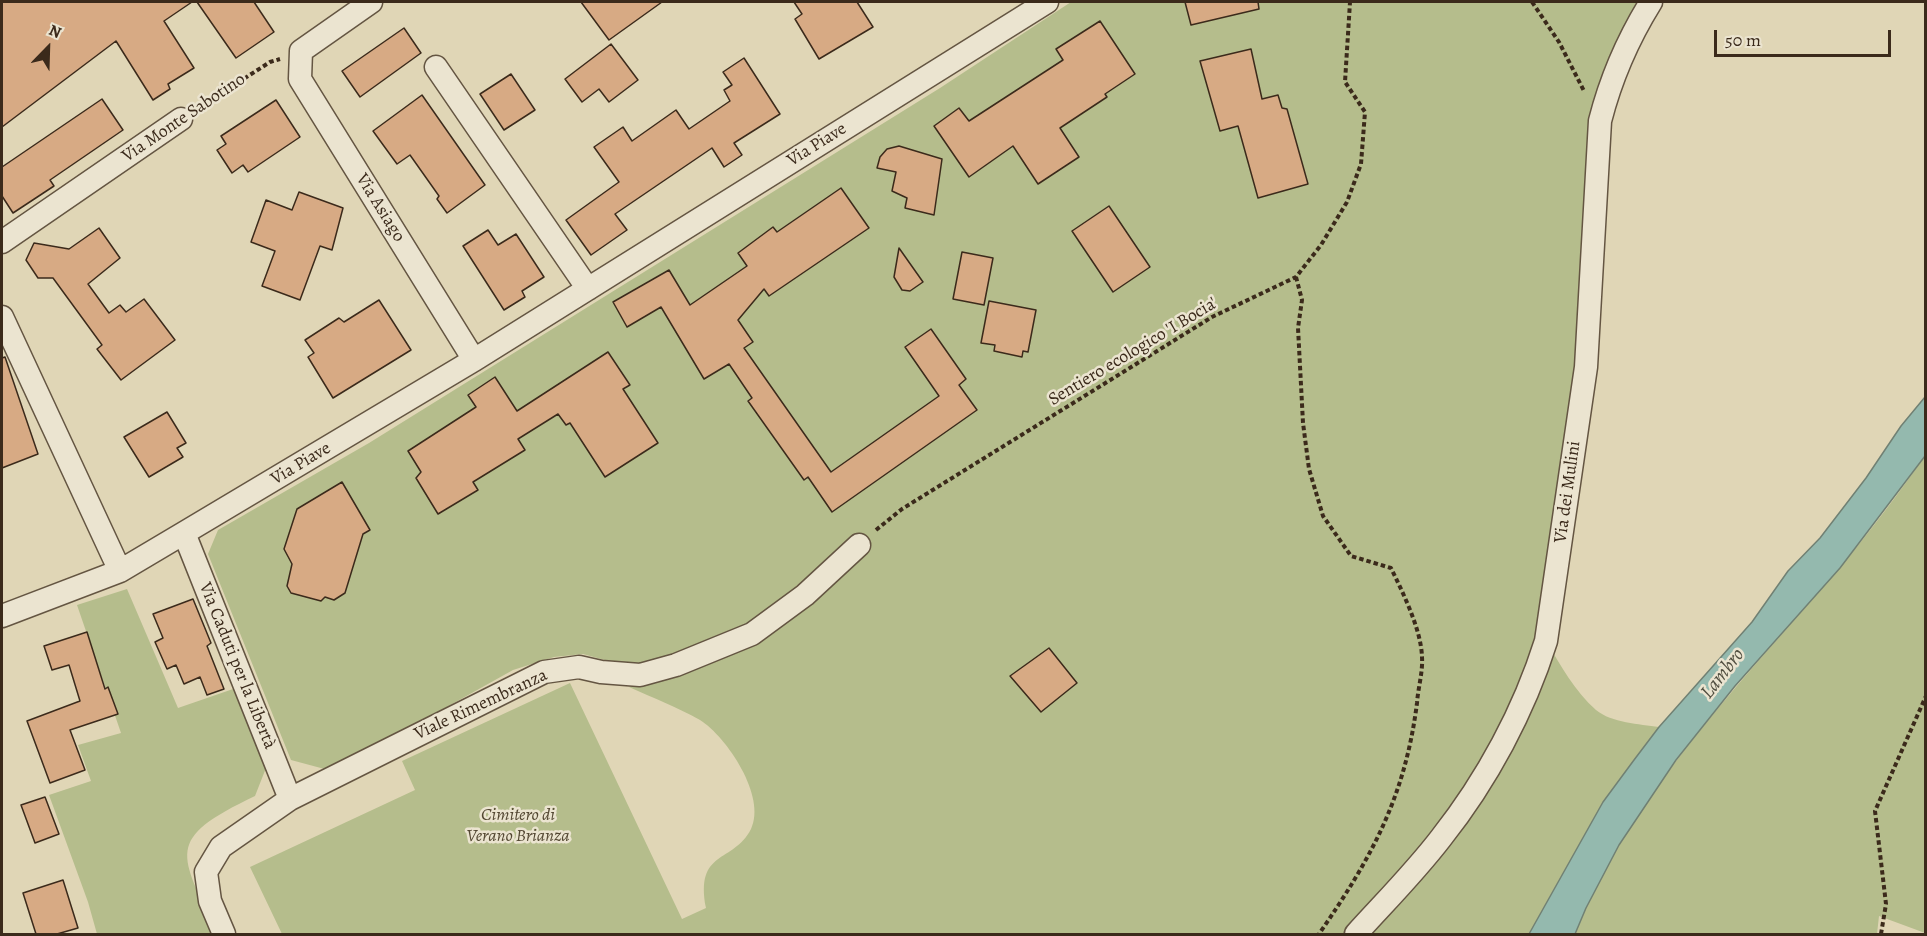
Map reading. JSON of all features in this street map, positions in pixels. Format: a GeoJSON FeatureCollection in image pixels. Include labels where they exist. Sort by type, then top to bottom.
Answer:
{"type":"FeatureCollection","features":[{"type":"Feature","properties":{"kind":"street"},"geometry":{"type":"LineString","coordinates":[[301,51],[371,2]]}},
{"type":"Feature","properties":{"kind":"street","name":"Via Piave"},"geometry":{"type":"LineString","coordinates":[[2,616],[120,571],[474,360],[1047,2]]}},
{"type":"Feature","properties":{"kind":"street","name":"Via dei Mulini"},"geometry":{"type":"LineString","coordinates":[[1356,934],[1441,838],[1473,792],[1524,704],[1542,652],[1586,367],[1600,121],[1610,83],[1636,26],[1651,2]]}},
{"type":"Feature","properties":{"kind":"street","name":"Via Asiago"},"geometry":{"type":"LineString","coordinates":[[301,51],[300,79],[474,360]]}},
{"type":"Feature","properties":{"kind":"street"},"geometry":{"type":"LineString","coordinates":[[436,67],[588,289]]}},
{"type":"Feature","properties":{"kind":"street","name":"Via Monte Sabotino"},"geometry":{"type":"LineString","coordinates":[[2,243],[181,119]]}},
{"type":"Feature","properties":{"kind":"street"},"geometry":{"type":"LineString","coordinates":[[2,317],[120,571]]}},
{"type":"Feature","properties":{"kind":"street","name":"Via Caduti per la Libertà"},"geometry":{"type":"LineString","coordinates":[[184,533],[290,799]]}},
{"type":"Feature","properties":{"kind":"street","name":"Viale Rimembranza"},"geometry":{"type":"LineString","coordinates":[[224,934],[210,902],[206,872],[221,847],[290,799],[544,672],[579,667],[601,672],[640,675],[676,665],[752,634],[806,595],[859,545]]}},
{"type":"Feature","properties":{"kind":"path","name":"Sentiero ecologico 'I Bocia'"},"geometry":{"type":"LineString","coordinates":[[859,545],[902,509],[1212,316],[1296,277],[1321,245],[1347,202],[1361,164],[1365,112],[1345,82],[1350,2]]}},
{"type":"Feature","properties":{"kind":"path"},"geometry":{"type":"LineString","coordinates":[[1532,2],[1559,42],[1600,121]]}},
{"type":"Feature","properties":{"kind":"path","name":"Via Monte Sabotino"},"geometry":{"type":"LineString","coordinates":[[181,119],[270,62],[301,51]]}},
{"type":"Feature","properties":{"kind":"path"},"geometry":{"type":"LineString","coordinates":[[1296,277],[1302,300],[1298,339],[1303,423],[1310,469],[1323,516],[1351,556],[1391,568],[1409,607],[1422,657],[1412,742],[1392,809],[1358,877],[1319,934]]}},
{"type":"Feature","properties":{"kind":"path"},"geometry":{"type":"LineString","coordinates":[[1881,934],[1886,904],[1875,811],[1926,696]]}},
{"type":"Feature","properties":{"kind":"green space","name":"Cimitero di Verano Brianza"},"geometry":{"type":"Polygon","coordinates":[[[1071,2],[1651,2],[1610,83],[1595,245],[1546,641],[1575,686],[1596,710],[1610,718],[1659,727],[1603,802],[1529,934],[282,934],[250,867],[415,790],[402,761],[570,683],[682,919],[706,908],[704,889],[706,876],[711,866],[735,848],[751,829],[755,816],[754,801],[749,785],[732,754],[711,728],[691,715],[629,687],[703,663],[784,598],[746,624],[655,662],[619,664],[583,654],[554,657],[513,670],[332,771],[291,760],[208,554],[218,530],[369,443],[940,88],[1071,2]]]}},
{"type":"Feature","properties":{"kind":"green space"},"geometry":{"type":"Polygon","coordinates":[[[1925,456],[1925,933],[1879,916],[1877,934],[1575,934],[1599,882],[1627,833],[1658,786],[1692,740],[1862,541],[1925,456]]]}},
{"type":"Feature","properties":{"kind":"green space"},"geometry":{"type":"Polygon","coordinates":[[[127,589],[178,708],[236,688],[266,768],[255,796],[225,811],[205,825],[193,837],[188,851],[194,884],[217,934],[97,934],[88,902],[49,795],[91,781],[78,745],[121,733],[77,605],[127,589]]]}},
{"type":"Feature","properties":{"kind":"water","name":"Lambro"},"geometry":{"type":"Polygon","coordinates":[[[1925,397],[1925,456],[1840,568],[1735,686],[1676,760],[1619,845],[1575,934],[1529,934],[1603,802],[1659,727],[1752,622],[1788,571],[1820,538],[1866,478],[1901,426],[1925,397]]]}},
{"type":"Feature","properties":{"kind":"building"},"geometry":{"type":"Polygon","coordinates":[[[2,2],[192,2],[164,21],[194,68],[168,84],[170,89],[153,100],[116,41],[2,127],[2,2]]]}},
{"type":"Feature","properties":{"kind":"building"},"geometry":{"type":"Polygon","coordinates":[[[197,2],[254,2],[274,32],[236,58],[197,2]]]}},
{"type":"Feature","properties":{"kind":"building"},"geometry":{"type":"Polygon","coordinates":[[[581,2],[662,2],[609,40],[581,2]]]}},
{"type":"Feature","properties":{"kind":"building"},"geometry":{"type":"Polygon","coordinates":[[[794,2],[857,2],[873,27],[819,59],[795,19],[802,14],[794,2]]]}},
{"type":"Feature","properties":{"kind":"building"},"geometry":{"type":"Polygon","coordinates":[[[1185,2],[1258,2],[1259,9],[1191,25],[1185,2]]]}},
{"type":"Feature","properties":{"kind":"building"},"geometry":{"type":"Polygon","coordinates":[[[1100,21],[1135,74],[1105,94],[1107,97],[1060,128],[1079,157],[1038,184],[1013,146],[969,177],[934,126],[959,108],[969,121],[1063,60],[1056,49],[1100,21]]]}},
{"type":"Feature","properties":{"kind":"building"},"geometry":{"type":"Polygon","coordinates":[[[404,28],[421,53],[360,97],[342,71],[404,28]]]}},
{"type":"Feature","properties":{"kind":"building"},"geometry":{"type":"Polygon","coordinates":[[[611,44],[638,80],[609,102],[599,89],[582,102],[565,79],[611,44]]]}},
{"type":"Feature","properties":{"kind":"building"},"geometry":{"type":"Polygon","coordinates":[[[1251,49],[1262,99],[1278,95],[1282,108],[1287,109],[1308,184],[1258,198],[1238,126],[1220,131],[1200,61],[1251,49]]]}},
{"type":"Feature","properties":{"kind":"building"},"geometry":{"type":"Polygon","coordinates":[[[744,58],[780,114],[734,143],[742,155],[724,167],[712,148],[615,214],[627,230],[591,255],[566,220],[619,182],[594,147],[623,127],[632,141],[676,110],[689,129],[730,101],[724,90],[732,85],[723,72],[744,58]]]}},
{"type":"Feature","properties":{"kind":"building"},"geometry":{"type":"Polygon","coordinates":[[[511,74],[535,110],[504,130],[480,94],[511,74]]]}},
{"type":"Feature","properties":{"kind":"building"},"geometry":{"type":"Polygon","coordinates":[[[422,95],[485,185],[447,213],[437,199],[439,196],[410,155],[397,164],[373,131],[422,95]]]}},
{"type":"Feature","properties":{"kind":"building"},"geometry":{"type":"Polygon","coordinates":[[[102,99],[123,130],[50,180],[54,186],[13,213],[2,196],[2,167],[102,99]]]}},
{"type":"Feature","properties":{"kind":"building"},"geometry":{"type":"Polygon","coordinates":[[[276,100],[300,137],[248,172],[243,165],[232,173],[217,150],[226,144],[221,136],[276,100]]]}},
{"type":"Feature","properties":{"kind":"building"},"geometry":{"type":"Polygon","coordinates":[[[899,146],[942,159],[934,215],[905,208],[907,198],[892,191],[896,172],[877,168],[880,157],[887,149],[899,146]]]}},
{"type":"Feature","properties":{"kind":"building"},"geometry":{"type":"Polygon","coordinates":[[[841,188],[869,228],[769,296],[764,289],[738,320],[753,342],[744,348],[831,472],[939,396],[905,347],[931,329],[966,379],[959,385],[977,410],[832,512],[808,477],[804,480],[748,401],[752,398],[729,364],[704,379],[661,307],[627,327],[613,302],[669,270],[690,305],[747,266],[738,253],[773,227],[777,232],[841,188]]]}},
{"type":"Feature","properties":{"kind":"building"},"geometry":{"type":"Polygon","coordinates":[[[299,192],[343,208],[332,250],[320,246],[300,300],[262,286],[275,251],[251,242],[266,200],[292,210],[299,192]]]}},
{"type":"Feature","properties":{"kind":"building"},"geometry":{"type":"Polygon","coordinates":[[[1109,206],[1150,267],[1113,292],[1072,231],[1109,206]]]}},
{"type":"Feature","properties":{"kind":"building"},"geometry":{"type":"Polygon","coordinates":[[[99,228],[120,258],[88,284],[109,313],[120,305],[126,312],[144,299],[175,340],[121,380],[97,349],[102,345],[53,278],[38,278],[26,260],[34,243],[69,249],[99,228]]]}},
{"type":"Feature","properties":{"kind":"building"},"geometry":{"type":"Polygon","coordinates":[[[488,230],[498,245],[516,234],[544,277],[522,291],[525,297],[504,310],[463,246],[488,230]]]}},
{"type":"Feature","properties":{"kind":"building"},"geometry":{"type":"Polygon","coordinates":[[[899,248],[923,282],[910,291],[902,290],[894,277],[899,248]]]}},
{"type":"Feature","properties":{"kind":"building"},"geometry":{"type":"Polygon","coordinates":[[[962,252],[993,258],[984,305],[953,299],[962,252]]]}},
{"type":"Feature","properties":{"kind":"building"},"geometry":{"type":"Polygon","coordinates":[[[379,300],[411,350],[333,398],[308,357],[314,353],[305,340],[339,318],[344,322],[379,300]]]}},
{"type":"Feature","properties":{"kind":"building"},"geometry":{"type":"Polygon","coordinates":[[[989,301],[1036,310],[1028,352],[1023,351],[1022,357],[994,351],[995,345],[981,343],[989,301]]]}},
{"type":"Feature","properties":{"kind":"building"},"geometry":{"type":"Polygon","coordinates":[[[608,352],[630,385],[623,389],[658,443],[605,477],[570,423],[566,425],[558,414],[518,439],[525,450],[473,482],[478,490],[438,514],[416,478],[421,472],[408,451],[476,407],[468,395],[495,377],[517,411],[608,352]]]}},
{"type":"Feature","properties":{"kind":"building"},"geometry":{"type":"Polygon","coordinates":[[[5,357],[38,454],[2,468],[2,358],[5,357]]]}},
{"type":"Feature","properties":{"kind":"building"},"geometry":{"type":"Polygon","coordinates":[[[167,412],[186,443],[177,448],[183,457],[149,477],[124,437],[167,412]]]}},
{"type":"Feature","properties":{"kind":"building"},"geometry":{"type":"Polygon","coordinates":[[[342,482],[370,530],[363,534],[345,593],[334,600],[325,597],[321,601],[291,593],[287,586],[292,564],[284,549],[297,509],[342,482]]]}},
{"type":"Feature","properties":{"kind":"building"},"geometry":{"type":"Polygon","coordinates":[[[193,599],[211,643],[207,646],[224,689],[207,695],[200,677],[184,684],[176,665],[167,669],[155,642],[163,638],[153,614],[193,599]]]}},
{"type":"Feature","properties":{"kind":"building"},"geometry":{"type":"Polygon","coordinates":[[[87,632],[105,689],[108,687],[118,714],[70,730],[85,770],[50,783],[27,721],[80,701],[69,665],[52,670],[44,646],[87,632]]]}},
{"type":"Feature","properties":{"kind":"building"},"geometry":{"type":"Polygon","coordinates":[[[1049,648],[1077,683],[1041,712],[1010,676],[1049,648]]]}},
{"type":"Feature","properties":{"kind":"building"},"geometry":{"type":"Polygon","coordinates":[[[45,797],[59,834],[35,843],[21,805],[45,797]]]}},
{"type":"Feature","properties":{"kind":"building"},"geometry":{"type":"Polygon","coordinates":[[[63,880],[78,928],[57,934],[36,934],[23,893],[63,880]]]}}]}
